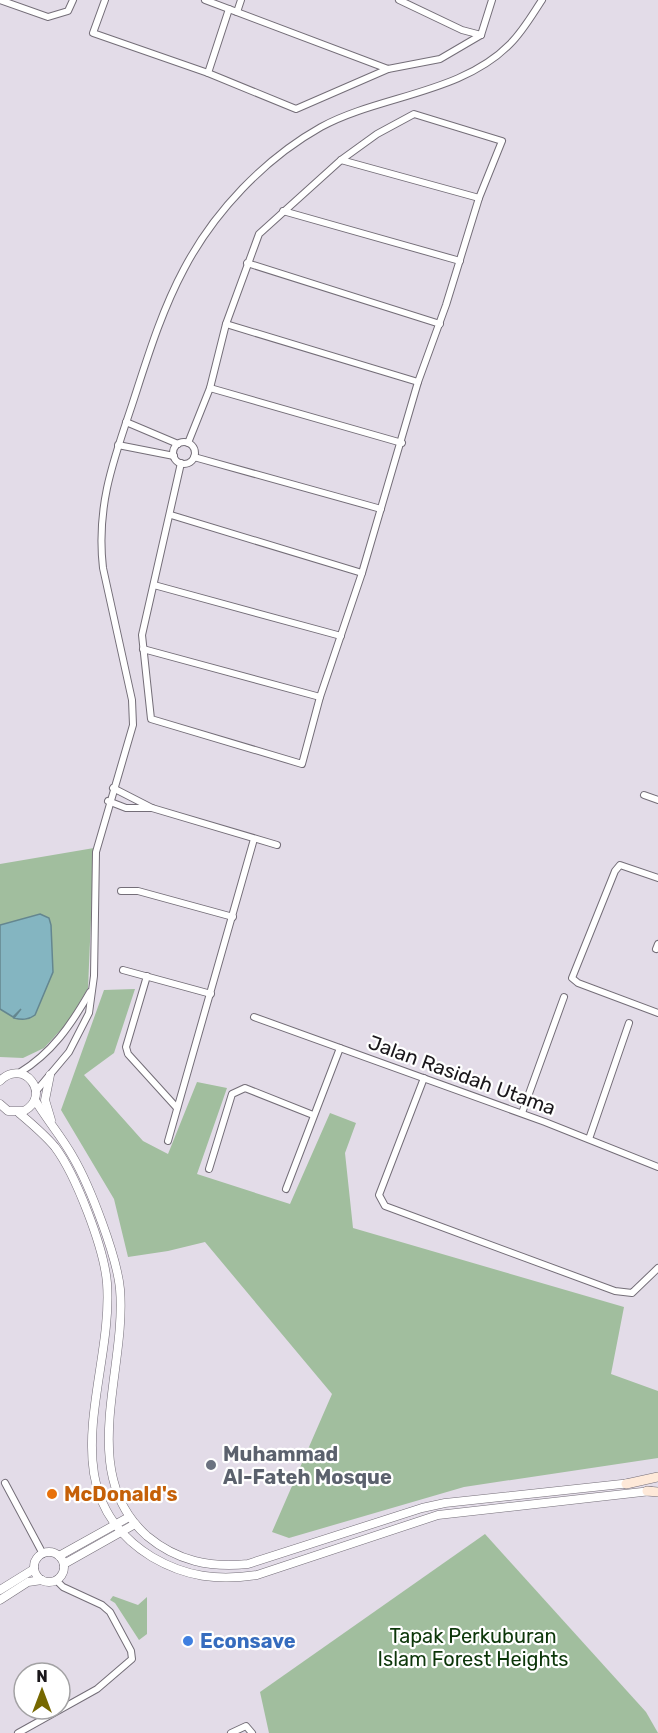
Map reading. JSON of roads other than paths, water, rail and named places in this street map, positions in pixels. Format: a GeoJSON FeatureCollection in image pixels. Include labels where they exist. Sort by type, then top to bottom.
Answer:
{"type":"FeatureCollection","features":[{"type":"Feature","properties":{"kind":"main road"},"geometry":{"type":"LineString","coordinates":[[626,1484],[658,1479]]}},
{"type":"Feature","properties":{"kind":"main road"},"geometry":{"type":"LineString","coordinates":[[647,1491],[658,1491]]}},
{"type":"Feature","properties":{"kind":"street"},"geometry":{"type":"LineString","coordinates":[[0,0],[48,17],[68,11],[73,0]]}},
{"type":"Feature","properties":{"kind":"street"},"geometry":{"type":"LineString","coordinates":[[105,0],[93,33],[208,73],[296,109],[388,69],[440,59],[481,35],[492,0]]}},
{"type":"Feature","properties":{"kind":"street"},"geometry":{"type":"LineString","coordinates":[[205,0],[388,69]]}},
{"type":"Feature","properties":{"kind":"street"},"geometry":{"type":"LineString","coordinates":[[237,12],[241,0]]}},
{"type":"Feature","properties":{"kind":"street"},"geometry":{"type":"LineString","coordinates":[[399,0],[462,30],[481,35]]}},
{"type":"Feature","properties":{"kind":"street"},"geometry":{"type":"LineString","coordinates":[[19,1113],[29,1109],[35,1100],[37,1090],[69,1052],[89,1013],[94,976],[96,852],[108,801],[128,750],[133,725],[132,700],[101,552],[105,492],[126,422],[170,299],[184,268],[214,224],[252,179],[294,143],[322,126],[356,111],[455,78],[482,65],[509,45],[542,0]]}},
{"type":"Feature","properties":{"kind":"street"},"geometry":{"type":"LineString","coordinates":[[208,73],[229,9]]}},
{"type":"Feature","properties":{"kind":"street"},"geometry":{"type":"LineString","coordinates":[[181,464],[142,635],[151,719],[302,764],[320,697],[362,573],[402,443],[418,382],[440,324],[479,198],[502,141],[414,114],[377,134],[341,160],[259,234],[226,324],[210,388],[188,443]]}},
{"type":"Feature","properties":{"kind":"street"},"geometry":{"type":"LineString","coordinates":[[341,160],[479,198]]}},
{"type":"Feature","properties":{"kind":"street"},"geometry":{"type":"LineString","coordinates":[[283,211],[460,261]]}},
{"type":"Feature","properties":{"kind":"street"},"geometry":{"type":"LineString","coordinates":[[247,263],[440,324]]}},
{"type":"Feature","properties":{"kind":"street"},"geometry":{"type":"LineString","coordinates":[[226,324],[418,382]]}},
{"type":"Feature","properties":{"kind":"street"},"geometry":{"type":"LineString","coordinates":[[210,388],[402,443]]}},
{"type":"Feature","properties":{"kind":"street"},"geometry":{"type":"LineString","coordinates":[[126,422],[178,444],[188,443],[193,447],[194,457],[190,462],[181,464]]}},
{"type":"Feature","properties":{"kind":"street"},"geometry":{"type":"LineString","coordinates":[[174,456],[174,449],[178,444]]}},
{"type":"Feature","properties":{"kind":"street"},"geometry":{"type":"LineString","coordinates":[[118,445],[174,456],[181,464]]}},
{"type":"Feature","properties":{"kind":"street"},"geometry":{"type":"LineString","coordinates":[[194,457],[381,509]]}},
{"type":"Feature","properties":{"kind":"street"},"geometry":{"type":"LineString","coordinates":[[171,515],[362,573]]}},
{"type":"Feature","properties":{"kind":"street"},"geometry":{"type":"LineString","coordinates":[[154,585],[341,636]]}},
{"type":"Feature","properties":{"kind":"street"},"geometry":{"type":"LineString","coordinates":[[143,649],[320,697]]}},
{"type":"Feature","properties":{"kind":"street"},"geometry":{"type":"LineString","coordinates":[[113,788],[152,808],[276,845]]}},
{"type":"Feature","properties":{"kind":"street"},"geometry":{"type":"LineString","coordinates":[[644,795],[658,800]]}},
{"type":"Feature","properties":{"kind":"street"},"geometry":{"type":"LineString","coordinates":[[108,801],[126,808],[152,808]]}},
{"type":"Feature","properties":{"kind":"street"},"geometry":{"type":"LineString","coordinates":[[168,1141],[254,839]]}},
{"type":"Feature","properties":{"kind":"street"},"geometry":{"type":"LineString","coordinates":[[658,878],[620,865],[615,871],[572,978],[578,983],[658,1013]]}},
{"type":"Feature","properties":{"kind":"street"},"geometry":{"type":"LineString","coordinates":[[121,891],[138,891],[233,917]]}},
{"type":"Feature","properties":{"kind":"street"},"geometry":{"type":"LineString","coordinates":[[123,970],[211,994]]}},
{"type":"Feature","properties":{"kind":"street"},"geometry":{"type":"LineString","coordinates":[[147,976],[126,1047],[128,1054],[177,1108]]}},
{"type":"Feature","properties":{"kind":"street"},"geometry":{"type":"LineString","coordinates":[[0,1081],[9,1074],[19,1073],[36,1062],[56,1043],[71,1024],[92,989]]}},
{"type":"Feature","properties":{"kind":"street"},"geometry":{"type":"LineString","coordinates":[[522,1113],[564,997]]}},
{"type":"Feature","properties":{"kind":"street","name":"Jalan Rasidah Utama"},"geometry":{"type":"LineString","coordinates":[[254,1017],[522,1113],[658,1167]]}},
{"type":"Feature","properties":{"kind":"street"},"geometry":{"type":"LineString","coordinates":[[589,1139],[629,1023]]}},
{"type":"Feature","properties":{"kind":"street"},"geometry":{"type":"LineString","coordinates":[[286,1190],[340,1048]]}},
{"type":"Feature","properties":{"kind":"street"},"geometry":{"type":"LineString","coordinates":[[0,1068],[9,1074]]}},
{"type":"Feature","properties":{"kind":"street"},"geometry":{"type":"LineString","coordinates":[[19,1073],[33,1080],[37,1090]]}},
{"type":"Feature","properties":{"kind":"street"},"geometry":{"type":"LineString","coordinates":[[50,1075],[45,1100],[56,1132]]}},
{"type":"Feature","properties":{"kind":"street"},"geometry":{"type":"LineString","coordinates":[[424,1078],[380,1195],[385,1206],[615,1291],[632,1293],[658,1268]]}},
{"type":"Feature","properties":{"kind":"street"},"geometry":{"type":"LineString","coordinates":[[209,1169],[232,1094],[238,1089],[245,1088],[313,1115]]}},
{"type":"Feature","properties":{"kind":"street"},"geometry":{"type":"LineString","coordinates":[[35,1100],[78,1168],[116,1266],[120,1290],[118,1340],[108,1450],[117,1498],[135,1524],[159,1546],[183,1559],[227,1566],[248,1564],[422,1508],[445,1503],[626,1484]]}},
{"type":"Feature","properties":{"kind":"street"},"geometry":{"type":"LineString","coordinates":[[0,1104],[8,1111],[19,1113],[42,1133],[65,1163],[97,1242],[104,1266],[107,1304],[90,1450],[95,1482],[101,1499],[123,1532],[140,1550],[172,1569],[206,1578],[232,1579],[256,1575],[438,1515],[647,1491]]}},
{"type":"Feature","properties":{"kind":"street"},"geometry":{"type":"LineString","coordinates":[[5,1483],[43,1554]]}},
{"type":"Feature","properties":{"kind":"street"},"geometry":{"type":"LineString","coordinates":[[59,1556],[129,1517]]}},
{"type":"Feature","properties":{"kind":"street"},"geometry":{"type":"LineString","coordinates":[[64,1564],[135,1524]]}},
{"type":"Feature","properties":{"kind":"street"},"geometry":{"type":"LineString","coordinates":[[0,1590],[34,1569],[36,1560],[43,1554],[51,1552],[59,1556],[64,1564],[63,1574],[56,1580],[28,1582],[0,1600]]}},
{"type":"Feature","properties":{"kind":"street"},"geometry":{"type":"LineString","coordinates":[[34,1569],[42,1580]]}},
{"type":"Feature","properties":{"kind":"street"},"geometry":{"type":"LineString","coordinates":[[18,1733],[97,1689],[132,1659],[131,1651],[110,1612],[102,1605],[63,1587],[56,1580]]}},
{"type":"Feature","properties":{"kind":"street"},"geometry":{"type":"LineString","coordinates":[[231,1733],[246,1726],[252,1733]]}},
{"type":"Feature","properties":{"kind":"water"},"geometry":{"type":"Polygon","coordinates":[[[40,914],[49,918],[51,925],[53,972],[35,1015],[25,1019],[14,1018],[21,1009],[13,1017],[0,1009],[0,925],[40,914]]]}},
{"type":"Feature","properties":{"kind":"place","name":"Muhammad Al-Fateh Mosque"},"geometry":{"type":"Point","coordinates":[211,1465]}},
{"type":"Feature","properties":{"kind":"place","name":"McDonald's"},"geometry":{"type":"Point","coordinates":[52,1494]}},
{"type":"Feature","properties":{"kind":"place","name":"Econsave"},"geometry":{"type":"Point","coordinates":[188,1641]}},
{"type":"Feature","properties":{"kind":"park label","name":"Tapak Perkuburan Islam Forest Heights"},"geometry":{"type":"Point","coordinates":[473,1648]}}]}
